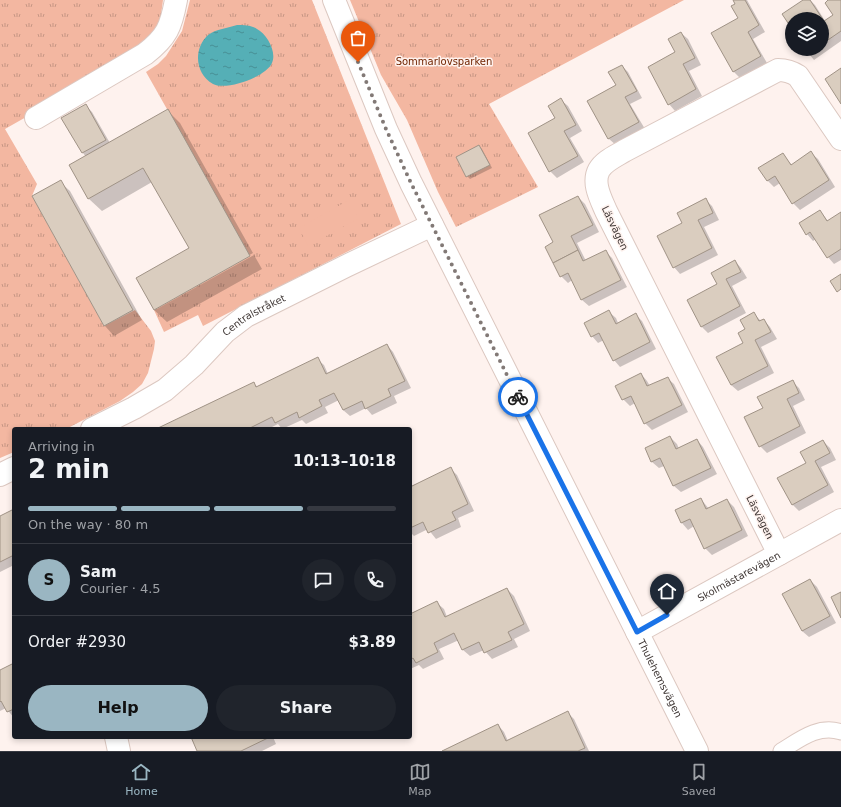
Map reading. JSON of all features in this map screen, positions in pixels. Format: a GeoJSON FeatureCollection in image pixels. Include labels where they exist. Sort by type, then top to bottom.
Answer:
{"type":"FeatureCollection","features":[{"type":"Feature","properties":{"kind":"street"},"geometry":{"type":"LineString","coordinates":[[36,118],[145,54],[156,46],[169,29],[176,0]]}},
{"type":"Feature","properties":{"kind":"street","name":"Thulehemsvägen"},"geometry":{"type":"LineString","coordinates":[[334,0],[386,129],[432,225],[697,751]]}},
{"type":"Feature","properties":{"kind":"street","name":"Läsvägen"},"geometry":{"type":"LineString","coordinates":[[779,554],[606,211],[597,190],[597,178],[599,169],[624,151],[778,70],[792,72],[798,76],[841,139]]}},
{"type":"Feature","properties":{"kind":"street","name":"Centralstråket"},"geometry":{"type":"LineString","coordinates":[[96,427],[134,408],[165,390],[194,365],[225,332],[246,316],[432,225]]}},
{"type":"Feature","properties":{"kind":"street"},"geometry":{"type":"LineString","coordinates":[[0,475],[12,469]]}},
{"type":"Feature","properties":{"kind":"street","name":"Skolmästarevägen"},"geometry":{"type":"LineString","coordinates":[[637,632],[841,520]]}},
{"type":"Feature","properties":{"kind":"street"},"geometry":{"type":"LineString","coordinates":[[116,739],[119,751]]}},
{"type":"Feature","properties":{"kind":"lane"},"geometry":{"type":"LineString","coordinates":[[781,751],[808,735],[819,731],[830,729],[841,732]]}},
{"type":"Feature","properties":{"kind":"green space"},"geometry":{"type":"Polygon","coordinates":[[[0,0],[163,0],[157,29],[137,54],[5,129],[37,184],[32,196],[104,326],[135,310],[151,331],[155,341],[148,373],[142,384],[120,401],[70,427],[12,427],[12,453],[0,458],[0,0]]]}},
{"type":"Feature","properties":{"kind":"green space"},"geometry":{"type":"Polygon","coordinates":[[[190,0],[312,0],[401,224],[203,326],[198,315],[164,332],[154,310],[250,256],[146,72],[158,64],[166,56],[182,31],[190,0]]]}},
{"type":"Feature","properties":{"kind":"green space","name":"Sommarlovsparken"},"geometry":{"type":"Polygon","coordinates":[[[350,0],[684,0],[489,104],[538,187],[456,227],[438,192],[407,120],[381,75],[350,0]]]}},
{"type":"Feature","properties":{"kind":"green space"},"geometry":{"type":"Polygon","coordinates":[[[349,200],[359,218],[308,246],[299,228],[349,200]]]}},
{"type":"Feature","properties":{"kind":"water"},"geometry":{"type":"Polygon","coordinates":[[[237,25],[245,25],[261,31],[272,49],[272,63],[262,73],[254,78],[227,86],[213,84],[207,80],[200,68],[198,54],[200,47],[203,41],[211,33],[237,25]]]}},
{"type":"Feature","properties":{"kind":"building"},"geometry":{"type":"Polygon","coordinates":[[[733,0],[745,0],[759,25],[748,32],[761,56],[733,72],[711,33],[738,18],[731,6],[735,4],[733,0]]]}},
{"type":"Feature","properties":{"kind":"building"},"geometry":{"type":"Polygon","coordinates":[[[803,0],[810,0],[818,12],[785,12],[803,0]]]}},
{"type":"Feature","properties":{"kind":"building"},"geometry":{"type":"Polygon","coordinates":[[[828,0],[841,0],[841,31],[829,39],[829,18],[833,15],[825,3],[828,0]]]}},
{"type":"Feature","properties":{"kind":"building"},"geometry":{"type":"Polygon","coordinates":[[[681,32],[695,58],[683,64],[696,89],[668,105],[648,67],[675,52],[668,39],[681,32]]]}},
{"type":"Feature","properties":{"kind":"building"},"geometry":{"type":"Polygon","coordinates":[[[622,65],[637,91],[625,97],[639,122],[608,139],[587,101],[616,85],[608,72],[622,65]]]}},
{"type":"Feature","properties":{"kind":"building"},"geometry":{"type":"Polygon","coordinates":[[[841,68],[841,104],[825,79],[841,68]]]}},
{"type":"Feature","properties":{"kind":"building"},"geometry":{"type":"Polygon","coordinates":[[[561,98],[576,125],[564,131],[578,156],[549,172],[528,133],[555,118],[548,106],[561,98]]]}},
{"type":"Feature","properties":{"kind":"building"},"geometry":{"type":"Polygon","coordinates":[[[86,104],[106,140],[82,153],[61,118],[86,104]]]}},
{"type":"Feature","properties":{"kind":"building"},"geometry":{"type":"Polygon","coordinates":[[[168,109],[250,256],[154,310],[136,278],[189,248],[143,168],[88,199],[69,165],[168,109]]]}},
{"type":"Feature","properties":{"kind":"building"},"geometry":{"type":"Polygon","coordinates":[[[479,145],[490,165],[466,177],[456,157],[479,145]]]}},
{"type":"Feature","properties":{"kind":"building"},"geometry":{"type":"Polygon","coordinates":[[[811,151],[829,180],[792,204],[775,176],[767,181],[758,168],[783,153],[791,165],[811,151]]]}},
{"type":"Feature","properties":{"kind":"building"},"geometry":{"type":"Polygon","coordinates":[[[61,180],[133,310],[104,326],[32,196],[61,180]]]}},
{"type":"Feature","properties":{"kind":"building"},"geometry":{"type":"Polygon","coordinates":[[[578,196],[593,225],[571,236],[578,250],[553,263],[545,247],[553,242],[539,215],[578,196]]]}},
{"type":"Feature","properties":{"kind":"building"},"geometry":{"type":"Polygon","coordinates":[[[706,198],[713,213],[698,220],[712,248],[673,268],[657,236],[682,223],[677,213],[706,198]]]}},
{"type":"Feature","properties":{"kind":"building"},"geometry":{"type":"Polygon","coordinates":[[[820,210],[827,221],[841,212],[841,249],[827,258],[810,232],[806,235],[799,223],[820,210]]]}},
{"type":"Feature","properties":{"kind":"building"},"geometry":{"type":"Polygon","coordinates":[[[578,250],[583,261],[606,250],[621,280],[581,300],[568,273],[560,277],[553,263],[578,250]]]}},
{"type":"Feature","properties":{"kind":"building"},"geometry":{"type":"Polygon","coordinates":[[[735,260],[741,272],[726,279],[740,306],[701,327],[687,300],[717,284],[711,273],[735,260]]]}},
{"type":"Feature","properties":{"kind":"building"},"geometry":{"type":"Polygon","coordinates":[[[841,274],[841,289],[837,292],[830,281],[841,274]]]}},
{"type":"Feature","properties":{"kind":"building"},"geometry":{"type":"Polygon","coordinates":[[[609,310],[616,324],[636,313],[650,342],[613,361],[599,333],[591,337],[584,323],[609,310]]]}},
{"type":"Feature","properties":{"kind":"building"},"geometry":{"type":"Polygon","coordinates":[[[754,312],[759,321],[764,319],[771,332],[755,340],[768,366],[731,385],[716,357],[743,343],[738,333],[745,329],[740,320],[754,312]]]}},
{"type":"Feature","properties":{"kind":"building"},"geometry":{"type":"Polygon","coordinates":[[[387,344],[405,381],[388,389],[391,396],[365,409],[362,401],[343,410],[334,393],[319,400],[322,406],[299,418],[297,412],[275,423],[272,417],[252,427],[160,427],[254,382],[256,387],[318,357],[326,374],[387,344]]]}},
{"type":"Feature","properties":{"kind":"building"},"geometry":{"type":"Polygon","coordinates":[[[641,373],[647,386],[668,377],[682,405],[644,424],[631,396],[622,400],[615,386],[641,373]]]}},
{"type":"Feature","properties":{"kind":"building"},"geometry":{"type":"Polygon","coordinates":[[[793,380],[799,393],[787,399],[800,426],[759,447],[744,417],[763,408],[757,397],[793,380]]]}},
{"type":"Feature","properties":{"kind":"building"},"geometry":{"type":"Polygon","coordinates":[[[670,436],[676,449],[697,439],[711,468],[673,486],[660,458],[651,462],[645,448],[670,436]]]}},
{"type":"Feature","properties":{"kind":"building"},"geometry":{"type":"Polygon","coordinates":[[[823,440],[830,453],[815,461],[828,485],[792,505],[777,478],[806,463],[800,452],[823,440]]]}},
{"type":"Feature","properties":{"kind":"building"},"geometry":{"type":"Polygon","coordinates":[[[451,467],[468,504],[452,512],[456,520],[428,533],[423,522],[412,527],[412,486],[451,467]]]}},
{"type":"Feature","properties":{"kind":"building"},"geometry":{"type":"Polygon","coordinates":[[[701,498],[706,509],[727,499],[742,530],[704,549],[690,519],[681,523],[675,510],[701,498]]]}},
{"type":"Feature","properties":{"kind":"building"},"geometry":{"type":"Polygon","coordinates":[[[12,510],[12,556],[0,562],[0,516],[12,510]]]}},
{"type":"Feature","properties":{"kind":"building"},"geometry":{"type":"Polygon","coordinates":[[[810,579],[830,616],[802,631],[782,594],[810,579]]]}},
{"type":"Feature","properties":{"kind":"building"},"geometry":{"type":"Polygon","coordinates":[[[507,588],[524,624],[508,632],[512,640],[484,653],[479,642],[462,650],[454,633],[434,643],[438,652],[416,663],[412,659],[412,613],[437,601],[445,617],[507,588]]]}},
{"type":"Feature","properties":{"kind":"building"},"geometry":{"type":"Polygon","coordinates":[[[841,592],[841,618],[831,597],[841,592]]]}},
{"type":"Feature","properties":{"kind":"building"},"geometry":{"type":"Polygon","coordinates":[[[12,664],[12,710],[7,712],[1,701],[0,702],[0,670],[12,664]]]}},
{"type":"Feature","properties":{"kind":"building"},"geometry":{"type":"Polygon","coordinates":[[[568,711],[585,748],[578,751],[442,751],[498,724],[506,741],[568,711]]]}},
{"type":"Feature","properties":{"kind":"building"},"geometry":{"type":"Polygon","coordinates":[[[192,739],[266,739],[241,751],[197,751],[192,739]]]}},
{"type":"Feature","properties":{"kind":"way so far"},"geometry":{"type":"LineString","coordinates":[[358,62],[386,129],[411,183],[518,397]]}},
{"type":"Feature","properties":{"kind":"route"},"geometry":{"type":"LineString","coordinates":[[518,397],[637,632],[667,615]]}}]}
